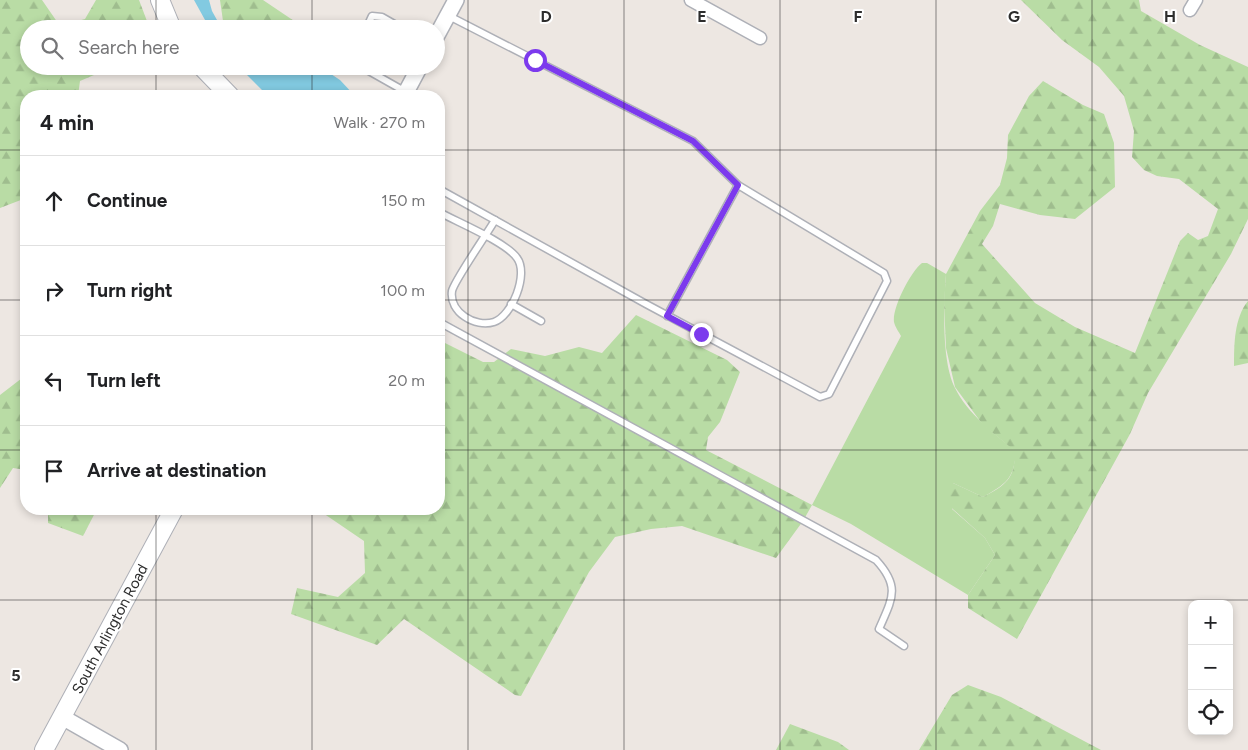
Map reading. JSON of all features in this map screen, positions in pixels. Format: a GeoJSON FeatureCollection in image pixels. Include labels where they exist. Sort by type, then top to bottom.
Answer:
{"type":"FeatureCollection","features":[{"type":"Feature","properties":{"kind":"main road"},"geometry":{"type":"LineString","coordinates":[[160,0],[168,20]]}},
{"type":"Feature","properties":{"kind":"main road"},"geometry":{"type":"LineString","coordinates":[[210,75],[224,90]]}},
{"type":"Feature","properties":{"kind":"main road","name":"South Arlington Road"},"geometry":{"type":"LineString","coordinates":[[44,750],[171,515]]}},
{"type":"Feature","properties":{"kind":"street"},"geometry":{"type":"LineString","coordinates":[[444,20],[456,0]]}},
{"type":"Feature","properties":{"kind":"street"},"geometry":{"type":"LineString","coordinates":[[691,0],[760,38]]}},
{"type":"Feature","properties":{"kind":"street"},"geometry":{"type":"LineString","coordinates":[[407,90],[415,75]]}},
{"type":"Feature","properties":{"kind":"street"},"geometry":{"type":"LineString","coordinates":[[62,717],[120,750]]}},
{"type":"Feature","properties":{"kind":"lane"},"geometry":{"type":"LineString","coordinates":[[445,192],[667,316],[820,397],[829,394],[888,281],[884,273],[738,185],[693,141],[447,15]]}},
{"type":"Feature","properties":{"kind":"lane"},"geometry":{"type":"LineString","coordinates":[[370,20],[372,16],[382,17],[387,20]]}},
{"type":"Feature","properties":{"kind":"lane"},"geometry":{"type":"LineString","coordinates":[[374,75],[399,90]]}},
{"type":"Feature","properties":{"kind":"lane"},"geometry":{"type":"LineString","coordinates":[[667,316],[738,185]]}},
{"type":"Feature","properties":{"kind":"lane"},"geometry":{"type":"LineString","coordinates":[[445,215],[486,237],[507,248],[516,256],[522,266],[523,278],[502,318],[492,323],[478,323],[467,319],[457,311],[452,300],[452,290],[486,237],[495,220]]}},
{"type":"Feature","properties":{"kind":"lane"},"geometry":{"type":"LineString","coordinates":[[510,304],[541,321]]}},
{"type":"Feature","properties":{"kind":"lane"},"geometry":{"type":"LineString","coordinates":[[445,325],[876,560],[889,574],[894,592],[879,629],[904,646]]}},
{"type":"Feature","properties":{"kind":"green space"},"geometry":{"type":"Polygon","coordinates":[[[0,0],[42,0],[56,20],[20,20],[20,75],[94,75],[80,81],[79,90],[20,90],[20,200],[0,208],[0,0]]]}},
{"type":"Feature","properties":{"kind":"green space"},"geometry":{"type":"Polygon","coordinates":[[[96,0],[139,0],[147,20],[81,20],[85,19],[96,0]]]}},
{"type":"Feature","properties":{"kind":"green space"},"geometry":{"type":"Polygon","coordinates":[[[220,0],[263,0],[293,20],[223,20],[220,0]]]}},
{"type":"Feature","properties":{"kind":"green space"},"geometry":{"type":"Polygon","coordinates":[[[1021,0],[1139,0],[1141,11],[1200,45],[1248,67],[1248,219],[1231,254],[1148,393],[1130,434],[1017,639],[968,608],[968,595],[995,555],[985,538],[935,493],[953,483],[983,497],[998,489],[1008,480],[1015,461],[1015,451],[983,425],[955,387],[946,348],[944,302],[946,274],[980,211],[1000,185],[1007,158],[1008,135],[1029,96],[1043,81],[1083,105],[1104,114],[1114,143],[1115,187],[1075,219],[1040,215],[1000,204],[993,226],[982,244],[1035,303],[1075,327],[1135,353],[1180,241],[1188,233],[1198,240],[1208,236],[1218,209],[1179,179],[1157,176],[1144,170],[1132,157],[1134,131],[1124,96],[1099,67],[1062,40],[1021,0]]]}},
{"type":"Feature","properties":{"kind":"green space"},"geometry":{"type":"Polygon","coordinates":[[[922,263],[927,263],[946,274],[945,348],[947,363],[955,388],[974,415],[1016,451],[1013,468],[1007,480],[983,497],[953,483],[952,509],[985,538],[995,555],[968,595],[851,524],[812,505],[901,336],[894,322],[896,308],[908,281],[922,263]]]}},
{"type":"Feature","properties":{"kind":"green space"},"geometry":{"type":"Polygon","coordinates":[[[1248,301],[1248,363],[1234,366],[1237,324],[1248,301]]]}},
{"type":"Feature","properties":{"kind":"green space"},"geometry":{"type":"Polygon","coordinates":[[[636,315],[727,360],[740,372],[720,422],[708,437],[706,450],[812,505],[803,521],[776,558],[682,526],[651,529],[615,537],[589,572],[521,696],[515,695],[404,619],[377,645],[291,614],[297,588],[338,597],[365,573],[364,541],[326,515],[445,515],[445,343],[483,362],[494,362],[511,349],[545,356],[579,347],[602,353],[636,315]]]}},
{"type":"Feature","properties":{"kind":"green space"},"geometry":{"type":"Polygon","coordinates":[[[20,380],[20,469],[13,468],[0,488],[0,395],[20,380]]]}},
{"type":"Feature","properties":{"kind":"green space"},"geometry":{"type":"Polygon","coordinates":[[[48,515],[94,515],[83,536],[48,523],[48,515]]]}},
{"type":"Feature","properties":{"kind":"green space"},"geometry":{"type":"Polygon","coordinates":[[[968,685],[1001,697],[1101,750],[919,750],[952,695],[968,685]]]}},
{"type":"Feature","properties":{"kind":"green space"},"geometry":{"type":"Polygon","coordinates":[[[790,724],[838,742],[849,750],[776,750],[790,724]]]}},
{"type":"Feature","properties":{"kind":"water"},"geometry":{"type":"Polygon","coordinates":[[[194,0],[209,0],[217,20],[205,20],[194,0]]]}},
{"type":"Feature","properties":{"kind":"water"},"geometry":{"type":"Polygon","coordinates":[[[247,75],[332,75],[349,90],[262,90],[247,75]]]}},
{"type":"Feature","properties":{"kind":"route"},"geometry":{"type":"LineString","coordinates":[[535,60],[693,141],[738,185],[667,316],[701,334]]}}]}
